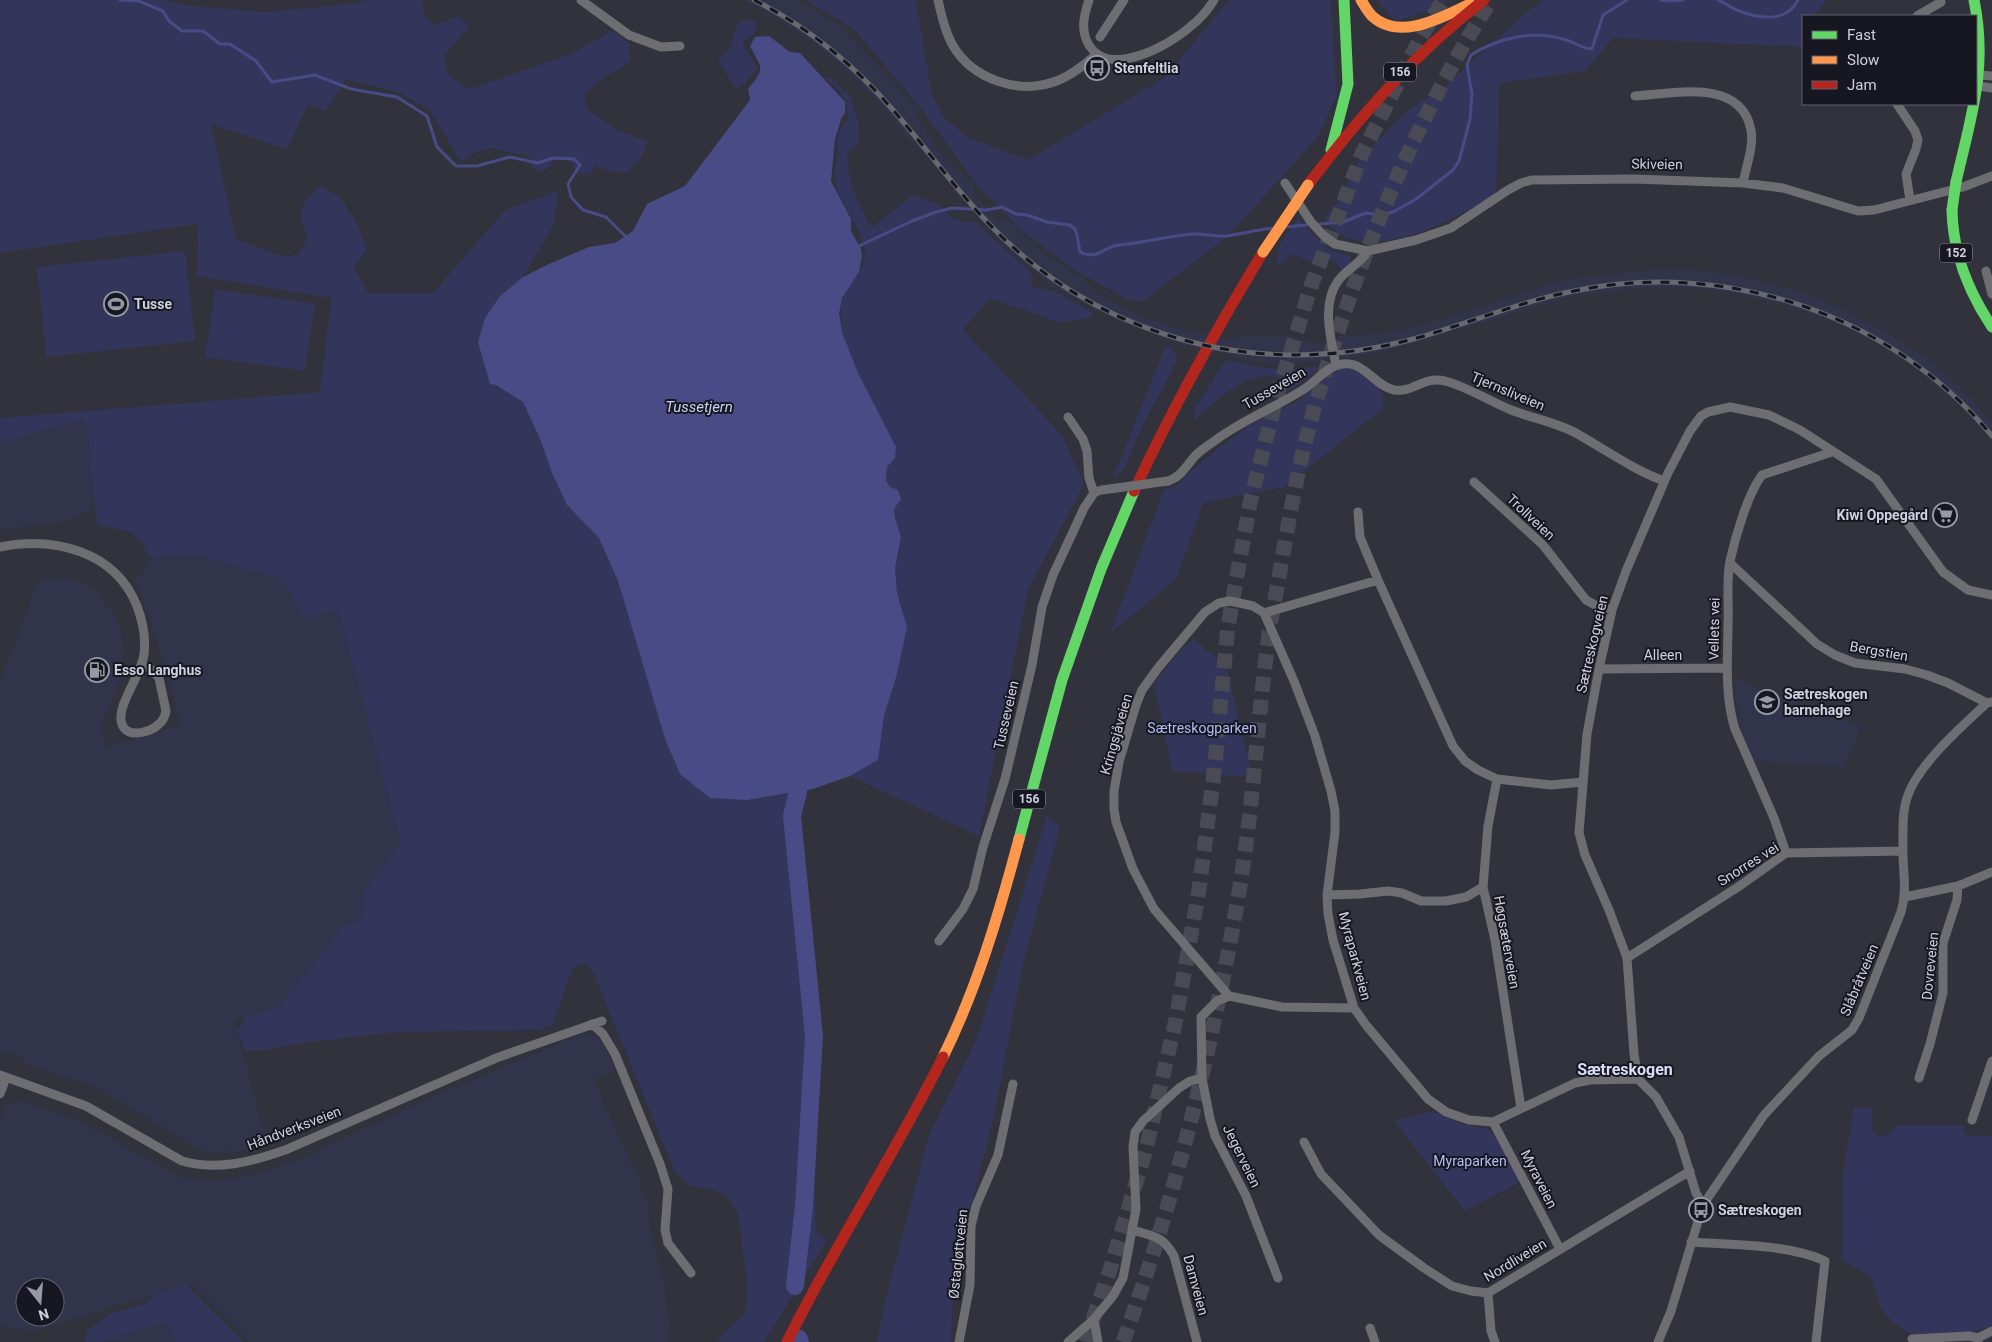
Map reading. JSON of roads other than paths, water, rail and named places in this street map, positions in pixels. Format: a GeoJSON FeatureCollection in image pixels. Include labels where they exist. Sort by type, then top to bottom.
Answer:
{"type":"FeatureCollection","features":[{"type":"Feature","properties":{"kind":"main road","name":"156"},"geometry":{"type":"LineString","coordinates":[[1329,157],[1348,84],[1344,0]]}},
{"type":"Feature","properties":{"kind":"main road"},"geometry":{"type":"LineString","coordinates":[[1361,0],[1370,14],[1378,21],[1399,28],[1419,26],[1480,0]]}},
{"type":"Feature","properties":{"kind":"main road","name":"156"},"geometry":{"type":"LineString","coordinates":[[787,1342],[820,1278],[919,1103],[949,1046],[969,999],[986,953],[1062,681],[1107,553],[1178,402],[1225,316],[1263,252],[1329,157],[1366,110],[1406,66],[1443,32],[1484,0]]}},
{"type":"Feature","properties":{"kind":"main road","name":"152"},"geometry":{"type":"LineString","coordinates":[[1974,0],[1977,15]]}},
{"type":"Feature","properties":{"kind":"main road","name":"152"},"geometry":{"type":"LineString","coordinates":[[1977,16],[1981,38],[1984,79],[1977,105]]}},
{"type":"Feature","properties":{"kind":"main road","name":"152"},"geometry":{"type":"LineString","coordinates":[[1977,105],[1956,182],[1952,210],[1952,233],[1958,263],[1974,298],[1992,326]]}},
{"type":"Feature","properties":{"kind":"street"},"geometry":{"type":"LineString","coordinates":[[581,0],[635,38],[661,47],[680,46]]}},
{"type":"Feature","properties":{"kind":"street"},"geometry":{"type":"LineString","coordinates":[[938,0],[952,44],[968,65],[990,79],[1021,86],[1050,83],[1076,71],[1097,54]]}},
{"type":"Feature","properties":{"kind":"street"},"geometry":{"type":"LineString","coordinates":[[1089,0],[1083,18],[1083,29],[1087,42],[1097,54],[1122,59],[1137,56],[1158,48],[1190,27],[1202,16],[1214,0]]}},
{"type":"Feature","properties":{"kind":"street"},"geometry":{"type":"LineString","coordinates":[[1100,37],[1124,0]]}},
{"type":"Feature","properties":{"kind":"street"},"geometry":{"type":"LineString","coordinates":[[1919,15],[1941,2]]}},
{"type":"Feature","properties":{"kind":"street"},"geometry":{"type":"LineString","coordinates":[[1984,79],[1992,88]]}},
{"type":"Feature","properties":{"kind":"street"},"geometry":{"type":"LineString","coordinates":[[1635,96],[1700,91],[1722,95],[1736,104],[1745,115],[1751,130],[1750,148],[1743,183]]}},
{"type":"Feature","properties":{"kind":"street"},"geometry":{"type":"LineString","coordinates":[[1898,105],[1915,131],[1918,140],[1906,174],[1910,200]]}},
{"type":"Feature","properties":{"kind":"street","name":"Skiveien"},"geometry":{"type":"LineString","coordinates":[[1285,183],[1311,222],[1324,236],[1335,244],[1368,252],[1416,240],[1451,228],[1508,190],[1532,180],[1634,178],[1743,183],[1783,188],[1858,212],[1874,210],[1969,185],[1992,176]]}},
{"type":"Feature","properties":{"kind":"street"},"geometry":{"type":"LineString","coordinates":[[1336,365],[1330,324],[1330,297],[1337,282],[1345,273],[1361,262],[1368,252]]}},
{"type":"Feature","properties":{"kind":"street"},"geometry":{"type":"LineString","coordinates":[[1986,271],[1992,294]]}},
{"type":"Feature","properties":{"kind":"street","name":"Tjernsliveien"},"geometry":{"type":"LineString","coordinates":[[1336,365],[1353,365],[1362,368],[1384,386],[1394,390],[1412,387],[1429,380],[1457,385],[1508,409],[1580,435],[1624,463],[1664,481]]}},
{"type":"Feature","properties":{"kind":"street","name":"Tusseveien"},"geometry":{"type":"LineString","coordinates":[[939,941],[963,909],[973,889],[983,847],[1005,780],[1032,665],[1042,607],[1056,568],[1084,508],[1098,492],[1168,481],[1181,474],[1196,455],[1214,440],[1305,389],[1328,369],[1336,365]]}},
{"type":"Feature","properties":{"kind":"street","name":"Sætreskogveien"},"geometry":{"type":"LineString","coordinates":[[1638,1079],[1634,1054],[1627,958],[1581,844],[1579,833],[1587,734],[1612,610],[1664,481],[1696,421],[1701,416],[1718,408],[1739,408],[1769,415],[1800,430],[1832,452],[1876,478],[1935,562],[1950,579],[1968,590],[1992,595]]}},
{"type":"Feature","properties":{"kind":"street"},"geometry":{"type":"LineString","coordinates":[[1068,417],[1083,439],[1089,478],[1098,492]]}},
{"type":"Feature","properties":{"kind":"street","name":"Vellets vei"},"geometry":{"type":"LineString","coordinates":[[1786,853],[1774,818],[1735,729],[1730,707],[1727,668],[1730,563],[1750,500],[1762,475],[1832,452]]}},
{"type":"Feature","properties":{"kind":"street","name":"Trollveien"},"geometry":{"type":"LineString","coordinates":[[1474,482],[1544,545],[1586,600],[1597,606],[1612,610]]}},
{"type":"Feature","properties":{"kind":"street"},"geometry":{"type":"LineString","coordinates":[[1358,512],[1360,537],[1378,580],[1453,746],[1465,761],[1497,779],[1551,785],[1583,782]]}},
{"type":"Feature","properties":{"kind":"street"},"geometry":{"type":"LineString","coordinates":[[0,547],[30,543],[67,547],[88,554],[112,570],[130,592],[142,621],[145,642],[142,665],[122,706],[121,714],[124,728],[135,733],[150,730],[157,726],[166,711],[159,678],[152,670],[142,665]]}},
{"type":"Feature","properties":{"kind":"street","name":"Bergstien"},"geometry":{"type":"LineString","coordinates":[[1730,563],[1817,644],[1835,656],[1856,663],[1905,669],[1927,675],[1989,703]]}},
{"type":"Feature","properties":{"kind":"street"},"geometry":{"type":"LineString","coordinates":[[1264,613],[1378,580]]}},
{"type":"Feature","properties":{"kind":"street","name":"Kringsjåveien"},"geometry":{"type":"LineString","coordinates":[[1229,996],[1154,910],[1133,869],[1121,837],[1114,809],[1114,791],[1119,762],[1142,690],[1184,636],[1205,612],[1219,603],[1240,602],[1253,606],[1264,613]]}},
{"type":"Feature","properties":{"kind":"street","name":"Myraparkveien"},"geometry":{"type":"LineString","coordinates":[[1264,613],[1294,681],[1315,736],[1331,791],[1335,811],[1327,895],[1328,914],[1333,940],[1354,1008],[1428,1099],[1446,1112],[1469,1120],[1493,1122]]}},
{"type":"Feature","properties":{"kind":"street","name":"Alleen"},"geometry":{"type":"LineString","coordinates":[[1599,669],[1727,668]]}},
{"type":"Feature","properties":{"kind":"street","name":"Slåbråtveien"},"geometry":{"type":"LineString","coordinates":[[1658,1342],[1671,1311],[1703,1206],[1764,1115],[1819,1056],[1852,1030],[1859,1018],[1880,968],[1905,897],[1902,851],[1903,811],[1914,781],[1922,769],[1965,724],[1989,703]]}},
{"type":"Feature","properties":{"kind":"street","name":"Høgsæterveien"},"geometry":{"type":"LineString","coordinates":[[1497,779],[1488,826],[1483,888],[1495,940],[1521,1108]]}},
{"type":"Feature","properties":{"kind":"street","name":"Snorres vei"},"geometry":{"type":"LineString","coordinates":[[1627,958],[1786,853],[1902,851]]}},
{"type":"Feature","properties":{"kind":"street"},"geometry":{"type":"LineString","coordinates":[[1905,897],[1958,886],[1992,872]]}},
{"type":"Feature","properties":{"kind":"street","name":"Dovreveien"},"geometry":{"type":"LineString","coordinates":[[1919,1078],[1943,993],[1943,943],[1957,900],[1958,886]]}},
{"type":"Feature","properties":{"kind":"street"},"geometry":{"type":"LineString","coordinates":[[1327,895],[1388,891],[1402,893],[1421,901],[1446,901],[1466,897],[1483,888]]}},
{"type":"Feature","properties":{"kind":"street"},"geometry":{"type":"LineString","coordinates":[[1229,996],[1282,1007],[1354,1008]]}},
{"type":"Feature","properties":{"kind":"street","name":"Jegerveien"},"geometry":{"type":"LineString","coordinates":[[1229,996],[1217,1001],[1201,1017],[1202,1078],[1215,1136],[1246,1196],[1278,1278]]}},
{"type":"Feature","properties":{"kind":"street","name":"Håndverksveien"},"geometry":{"type":"LineString","coordinates":[[0,1094],[3,1077],[86,1106],[182,1161],[199,1165],[230,1165],[255,1160],[285,1150],[496,1058],[602,1021]]}},
{"type":"Feature","properties":{"kind":"street"},"geometry":{"type":"LineString","coordinates":[[592,1024],[603,1034],[615,1054],[660,1164],[668,1189],[665,1230],[668,1243],[691,1273]]}},
{"type":"Feature","properties":{"kind":"street"},"geometry":{"type":"LineString","coordinates":[[1972,1120],[1992,1061]]}},
{"type":"Feature","properties":{"kind":"street"},"geometry":{"type":"LineString","coordinates":[[1068,1342],[1094,1319],[1113,1296],[1123,1278],[1136,1209],[1132,1147],[1135,1132],[1143,1121],[1179,1088],[1190,1081],[1202,1078]]}},
{"type":"Feature","properties":{"kind":"street"},"geometry":{"type":"LineString","coordinates":[[1493,1122],[1575,1083],[1590,1080],[1638,1079],[1656,1097],[1679,1137],[1696,1193],[1703,1206]]}},
{"type":"Feature","properties":{"kind":"street","name":"Østagløttveien"},"geometry":{"type":"LineString","coordinates":[[959,1342],[970,1285],[971,1226],[976,1206],[998,1155],[1013,1084]]}},
{"type":"Feature","properties":{"kind":"street","name":"Myraveien"},"geometry":{"type":"LineString","coordinates":[[1493,1122],[1560,1249]]}},
{"type":"Feature","properties":{"kind":"street","name":"Nordliveien"},"geometry":{"type":"LineString","coordinates":[[1304,1142],[1321,1174],[1379,1235],[1452,1286],[1488,1293],[1690,1171]]}},
{"type":"Feature","properties":{"kind":"street","name":"Damveien"},"geometry":{"type":"LineString","coordinates":[[1132,1230],[1157,1237],[1168,1244],[1174,1256],[1197,1342]]}},
{"type":"Feature","properties":{"kind":"street"},"geometry":{"type":"LineString","coordinates":[[1691,1242],[1782,1249],[1812,1255],[1825,1261],[1816,1342]]}},
{"type":"Feature","properties":{"kind":"street"},"geometry":{"type":"LineString","coordinates":[[1488,1293],[1490,1324],[1495,1342]]}},
{"type":"Feature","properties":{"kind":"street"},"geometry":{"type":"LineString","coordinates":[[1094,1319],[1098,1342]]}},
{"type":"Feature","properties":{"kind":"street"},"geometry":{"type":"LineString","coordinates":[[1370,1328],[1375,1342]]}},
{"type":"Feature","properties":{"kind":"street"},"geometry":{"type":"LineString","coordinates":[[1912,1339],[1968,1336],[1978,1340],[1992,1331]]}},
{"type":"Feature","properties":{"kind":"water","name":"Tussetjern"},"geometry":{"type":"Polygon","coordinates":[[[769,36],[790,52],[800,53],[845,102],[845,113],[841,119],[835,139],[831,181],[851,219],[851,231],[861,249],[862,256],[859,272],[842,298],[839,314],[843,335],[858,373],[896,447],[895,458],[887,467],[886,480],[890,487],[898,490],[901,499],[894,509],[901,537],[895,568],[897,593],[907,627],[897,674],[884,716],[878,760],[850,776],[813,789],[747,800],[710,798],[680,774],[666,742],[618,581],[599,538],[567,505],[523,402],[496,385],[490,384],[478,342],[485,318],[500,296],[523,277],[589,247],[615,243],[633,231],[647,204],[685,186],[750,100],[748,89],[758,76],[760,68],[750,46],[755,37],[769,36]]]}},
{"type":"Feature","properties":{"kind":"waterway"},"geometry":{"type":"LineString","coordinates":[[120,0],[139,1],[163,11],[169,21],[182,31],[203,31],[220,44],[230,44],[256,61],[272,82],[315,75],[351,89],[397,97],[427,116],[437,147],[456,166],[477,166],[510,157],[538,163],[553,158],[574,159],[580,165],[568,184],[571,197],[583,210],[606,217],[625,236]]}},
{"type":"Feature","properties":{"kind":"waterway"},"geometry":{"type":"LineString","coordinates":[[1320,224],[1343,222],[1366,213],[1380,215],[1393,212],[1416,199],[1453,170],[1459,161],[1470,119],[1472,94],[1467,65],[1471,55],[1504,40],[1539,35],[1551,36],[1592,49],[1603,15],[1627,0]]}},
{"type":"Feature","properties":{"kind":"waterway"},"geometry":{"type":"LineString","coordinates":[[1661,0],[1683,0]]}},
{"type":"Feature","properties":{"kind":"waterway"},"geometry":{"type":"LineString","coordinates":[[1718,0],[1736,10],[1764,17],[1780,16],[1787,13],[1798,0]]}},
{"type":"Feature","properties":{"kind":"waterway"},"geometry":{"type":"LineString","coordinates":[[859,246],[912,221],[952,208],[986,210],[1002,207],[1016,214],[1027,215],[1047,222],[1070,225],[1075,229],[1080,252],[1092,255],[1114,246],[1174,236],[1196,234],[1226,236],[1276,228]]}},
{"type":"Feature","properties":{"kind":"waterway"},"geometry":{"type":"LineString","coordinates":[[1284,227],[1307,225]]}},
{"type":"Feature","properties":{"kind":"waterway"},"geometry":{"type":"LineString","coordinates":[[795,1286],[804,1206],[814,1036],[792,816],[798,792]]}},
{"type":"Feature","properties":{"kind":"tunnel"},"geometry":{"type":"LineString","coordinates":[[1085,1342],[1110,1270],[1146,1149],[1176,1019],[1199,890],[1214,773],[1228,626],[1250,503],[1276,399],[1311,286],[1362,154],[1421,37],[1443,0]]}},
{"type":"Feature","properties":{"kind":"tunnel"},"geometry":{"type":"LineString","coordinates":[[1123,1342],[1160,1232],[1176,1176],[1205,1063],[1229,949],[1244,861],[1271,623],[1305,441],[1333,347],[1390,194],[1412,144],[1437,95],[1491,0]]}},
{"type":"Feature","properties":{"kind":"railway"},"geometry":{"type":"LineString","coordinates":[[754,0],[793,22],[829,48],[878,93],[981,216],[1013,247],[1073,292],[1095,305],[1141,326],[1196,343],[1228,350],[1261,354],[1327,354],[1392,344],[1424,336],[1536,300],[1574,291],[1632,283],[1690,283],[1748,291],[1803,306],[1856,329],[1906,358],[1952,394],[1992,436]]}},
{"type":"Feature","properties":{"kind":"place","name":"Stenfeltlia"},"geometry":{"type":"Point","coordinates":[1097,68]}},
{"type":"Feature","properties":{"kind":"place","name":"Tusse"},"geometry":{"type":"Point","coordinates":[116,304]}},
{"type":"Feature","properties":{"kind":"place","name":"Kiwi Oppegård"},"geometry":{"type":"Point","coordinates":[1945,515]}},
{"type":"Feature","properties":{"kind":"place","name":"Esso Langhus"},"geometry":{"type":"Point","coordinates":[97,670]}},
{"type":"Feature","properties":{"kind":"place","name":"Sætreskogen barnehage"},"geometry":{"type":"Point","coordinates":[1767,702]}},
{"type":"Feature","properties":{"kind":"place","name":"Sætreskogen"},"geometry":{"type":"Point","coordinates":[1701,1210]}},
{"type":"Feature","properties":{"kind":"district","name":"Sætreskogen"},"geometry":{"type":"Point","coordinates":[1625,1069]}},
{"type":"Feature","properties":{"kind":"park label","name":"Sætreskogparken"},"geometry":{"type":"Point","coordinates":[1202,728]}},
{"type":"Feature","properties":{"kind":"park label","name":"Myraparken"},"geometry":{"type":"Point","coordinates":[1470,1161]}}]}
